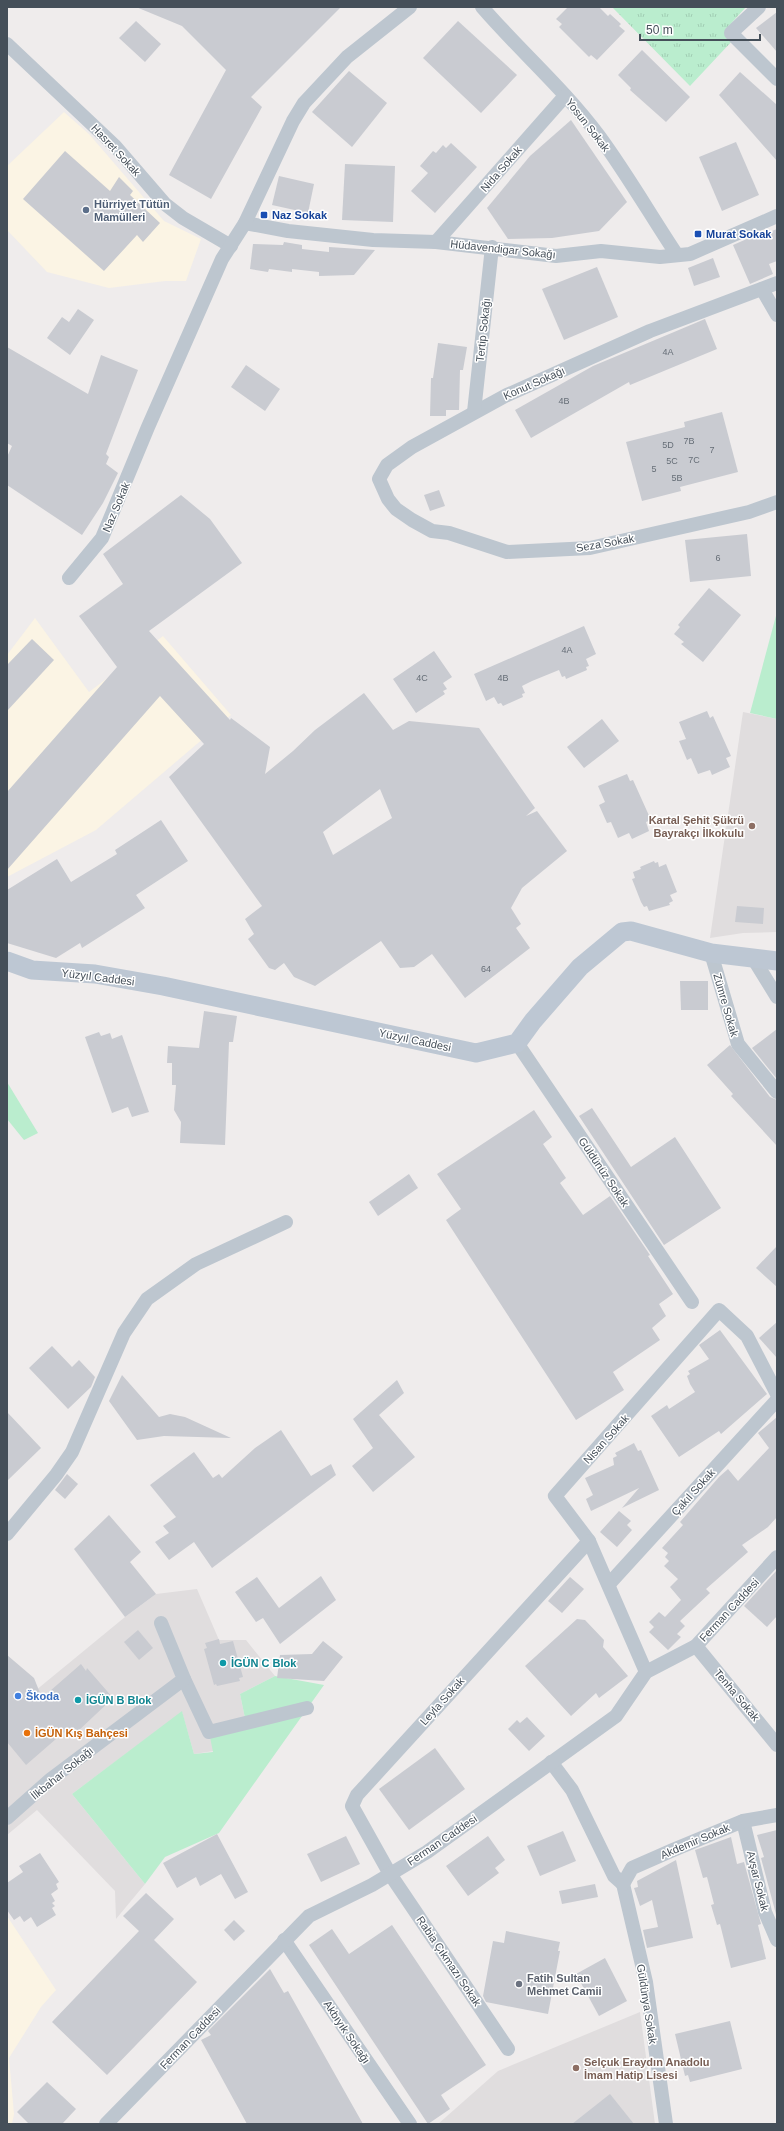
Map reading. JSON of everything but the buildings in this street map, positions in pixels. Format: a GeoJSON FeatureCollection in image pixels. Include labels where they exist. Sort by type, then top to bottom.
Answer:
{"type":"FeatureCollection","features":[{"type":"Feature","properties":{"kind":"street","name":"Naz Sokak"},"geometry":{"type":"LineString","coordinates":[[69,578],[102,538],[174,367],[222,259],[246,223],[293,121],[304,103],[347,57],[410,7]]}},
{"type":"Feature","properties":{"kind":"street","name":"Yosun Sokak"},"geometry":{"type":"LineString","coordinates":[[482,7],[522,52],[565,96],[598,135],[677,255]]}},
{"type":"Feature","properties":{"kind":"street"},"geometry":{"type":"LineString","coordinates":[[759,7],[731,33],[777,80]]}},
{"type":"Feature","properties":{"kind":"street","name":"Hasret Sokak"},"geometry":{"type":"LineString","coordinates":[[7,44],[116,146],[165,204],[183,218],[231,246]]}},
{"type":"Feature","properties":{"kind":"street","name":"Nida Sokak"},"geometry":{"type":"LineString","coordinates":[[436,242],[565,96]]}},
{"type":"Feature","properties":{"kind":"street","name":"Hüdavendigar Sokağı"},"geometry":{"type":"LineString","coordinates":[[246,223],[288,231],[373,240],[436,242],[492,247],[556,256],[601,251],[660,257],[690,254],[777,216]]}},
{"type":"Feature","properties":{"kind":"street","name":"Tertip Sokağı"},"geometry":{"type":"LineString","coordinates":[[474,412],[492,247]]}},
{"type":"Feature","properties":{"kind":"street","name":"Konut Sokağı"},"geometry":{"type":"LineString","coordinates":[[432,531],[396,509],[384,493],[379,479],[382,471],[395,458],[442,429],[507,395],[650,331],[777,283]]}},
{"type":"Feature","properties":{"kind":"street"},"geometry":{"type":"LineString","coordinates":[[762,289],[777,315]]}},
{"type":"Feature","properties":{"kind":"street","name":"Seza Sokak"},"geometry":{"type":"LineString","coordinates":[[432,531],[449,533],[507,552],[590,548],[748,512],[777,502]]}},
{"type":"Feature","properties":{"kind":"street"},"geometry":{"type":"LineString","coordinates":[[517,1043],[533,1021],[580,967],[622,932],[631,931],[711,953],[777,961]]}},
{"type":"Feature","properties":{"kind":"street","name":"Zümre Sokak"},"geometry":{"type":"LineString","coordinates":[[711,953],[738,1044],[777,1092]]}},
{"type":"Feature","properties":{"kind":"street"},"geometry":{"type":"LineString","coordinates":[[753,958],[777,997]]}},
{"type":"Feature","properties":{"kind":"street","name":"Yüzyıl Caddesi"},"geometry":{"type":"LineString","coordinates":[[7,961],[32,970],[95,974],[163,986],[476,1053],[517,1043]]}},
{"type":"Feature","properties":{"kind":"street","name":"Güldünüz Sokak"},"geometry":{"type":"LineString","coordinates":[[517,1043],[692,1302]]}},
{"type":"Feature","properties":{"kind":"street"},"geometry":{"type":"LineString","coordinates":[[7,1534],[72,1452],[124,1333],[147,1299],[196,1264],[286,1222]]}},
{"type":"Feature","properties":{"kind":"street","name":"Nisan Sokak"},"geometry":{"type":"LineString","coordinates":[[646,1672],[589,1541],[555,1496],[720,1310],[747,1336],[777,1394]]}},
{"type":"Feature","properties":{"kind":"street","name":"Çakıl Sokak"},"geometry":{"type":"LineString","coordinates":[[609,1584],[777,1400]]}},
{"type":"Feature","properties":{"kind":"street","name":"Leyla Sokak"},"geometry":{"type":"LineString","coordinates":[[390,1874],[352,1806],[357,1795],[589,1541]]}},
{"type":"Feature","properties":{"kind":"street","name":"Ferman Caddesi"},"geometry":{"type":"LineString","coordinates":[[106,2124],[309,1916],[390,1874],[427,1852],[616,1716],[646,1672],[696,1646],[777,1557]]}},
{"type":"Feature","properties":{"kind":"street"},"geometry":{"type":"LineString","coordinates":[[161,1624],[184,1679],[209,1732],[307,1708]]}},
{"type":"Feature","properties":{"kind":"street","name":"Tenha Sokak"},"geometry":{"type":"LineString","coordinates":[[696,1646],[777,1745]]}},
{"type":"Feature","properties":{"kind":"street","name":"İlkbahar Sokağı"},"geometry":{"type":"LineString","coordinates":[[7,1818],[52,1779],[184,1679]]}},
{"type":"Feature","properties":{"kind":"street"},"geometry":{"type":"LineString","coordinates":[[551,1762],[572,1790],[614,1876],[623,1884]]}},
{"type":"Feature","properties":{"kind":"street","name":"Akdemir Sokak"},"geometry":{"type":"LineString","coordinates":[[623,1884],[632,1868],[743,1821],[777,1816]]}},
{"type":"Feature","properties":{"kind":"street","name":"Avşar Sokak"},"geometry":{"type":"LineString","coordinates":[[743,1821],[765,1912],[777,1940]]}},
{"type":"Feature","properties":{"kind":"street","name":"Rabia Çıkmazı Sokak"},"geometry":{"type":"LineString","coordinates":[[390,1874],[508,2049]]}},
{"type":"Feature","properties":{"kind":"street","name":"Güldünya Sokak"},"geometry":{"type":"LineString","coordinates":[[623,1884],[646,1982],[666,2124]]}},
{"type":"Feature","properties":{"kind":"street","name":"Akbıyık Sokağı"},"geometry":{"type":"LineString","coordinates":[[284,1940],[410,2124]]}},
{"type":"Feature","properties":{"kind":"shaded area"},"geometry":{"type":"Polygon","coordinates":[[[64,112],[89,134],[164,221],[201,239],[186,281],[165,281],[109,288],[47,272],[7,230],[7,166],[64,112]]]}},
{"type":"Feature","properties":{"kind":"shaded area"},"geometry":{"type":"Polygon","coordinates":[[[35,618],[89,692],[163,636],[231,715],[96,830],[7,877],[7,655],[35,618]]]}},
{"type":"Feature","properties":{"kind":"shaded area","name":"Kartal Şehit Şükrü Bayrakçı İlkokulu"},"geometry":{"type":"Polygon","coordinates":[[[743,712],[777,719],[777,932],[743,933],[710,938],[743,712]]]}},
{"type":"Feature","properties":{"kind":"shaded area"},"geometry":{"type":"Polygon","coordinates":[[[197,1589],[219,1640],[246,1640],[275,1676],[240,1694],[246,1723],[214,1751],[194,1754],[182,1712],[72,1794],[145,1884],[116,1919],[115,1891],[37,1810],[7,1835],[7,1714],[125,1617],[156,1594],[197,1589]]]}},
{"type":"Feature","properties":{"kind":"shaded area"},"geometry":{"type":"Polygon","coordinates":[[[7,1916],[56,1990],[41,2007],[9,2058],[14,2114],[12,2124],[7,2124],[7,1916]]]}},
{"type":"Feature","properties":{"kind":"shaded area","name":"Selçuk Eraydın Anadolu İmam Hatip Lisesi"},"geometry":{"type":"Polygon","coordinates":[[[640,2012],[655,2124],[438,2124],[498,2071],[640,2012]]]}},
{"type":"Feature","properties":{"kind":"green space"},"geometry":{"type":"Polygon","coordinates":[[[612,7],[746,7],[725,30],[734,39],[690,86],[612,7]]]}},
{"type":"Feature","properties":{"kind":"green space"},"geometry":{"type":"Polygon","coordinates":[[[777,612],[777,719],[750,713],[777,612]]]}},
{"type":"Feature","properties":{"kind":"green space"},"geometry":{"type":"Polygon","coordinates":[[[7,1082],[38,1133],[24,1140],[7,1119],[7,1082]]]}},
{"type":"Feature","properties":{"kind":"green space"},"geometry":{"type":"Polygon","coordinates":[[[275,1676],[324,1685],[219,1833],[165,1857],[145,1884],[72,1794],[182,1711],[194,1754],[213,1752],[209,1732],[246,1723],[240,1694],[275,1676]]]}},
{"type":"Feature","properties":{"kind":"place","name":"Hürriyet Tütün Mamülleri"},"geometry":{"type":"Point","coordinates":[86,210]}},
{"type":"Feature","properties":{"kind":"place","name":"Naz Sokak"},"geometry":{"type":"Point","coordinates":[264,215]}},
{"type":"Feature","properties":{"kind":"place","name":"Murat Sokak"},"geometry":{"type":"Point","coordinates":[698,234]}},
{"type":"Feature","properties":{"kind":"place","name":"Kartal Şehit Şükrü Bayrakçı İlkokulu"},"geometry":{"type":"Point","coordinates":[752,826]}},
{"type":"Feature","properties":{"kind":"place","name":"İGÜN C Blok"},"geometry":{"type":"Point","coordinates":[223,1663]}},
{"type":"Feature","properties":{"kind":"place","name":"Škoda"},"geometry":{"type":"Point","coordinates":[18,1696]}},
{"type":"Feature","properties":{"kind":"place","name":"İGÜN B Blok"},"geometry":{"type":"Point","coordinates":[78,1700]}},
{"type":"Feature","properties":{"kind":"place","name":"İGÜN Kış Bahçesi"},"geometry":{"type":"Point","coordinates":[27,1733]}},
{"type":"Feature","properties":{"kind":"place","name":"Fatih Sultan Mehmet Camii"},"geometry":{"type":"Point","coordinates":[519,1984]}},
{"type":"Feature","properties":{"kind":"place","name":"Selçuk Eraydın Anadolu İmam Hatip Lisesi"},"geometry":{"type":"Point","coordinates":[576,2068]}}]}
